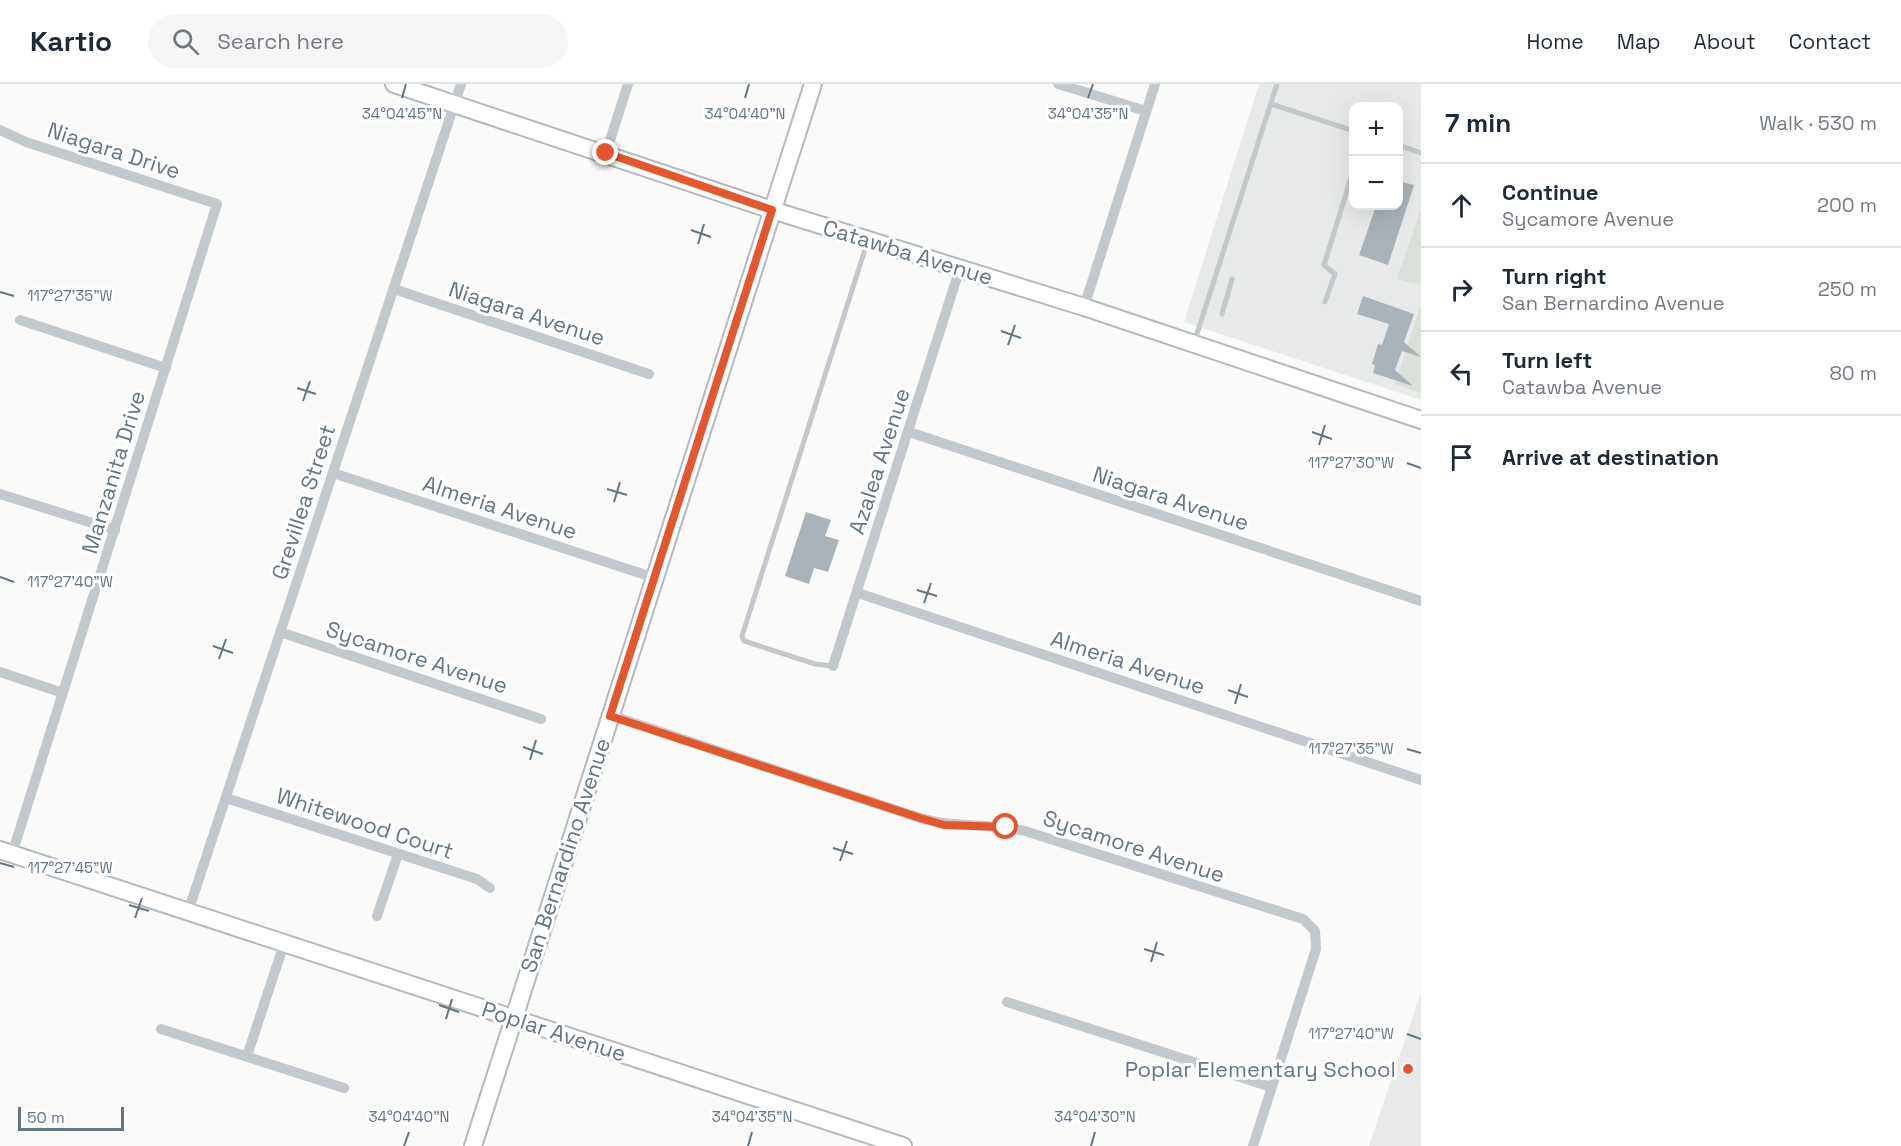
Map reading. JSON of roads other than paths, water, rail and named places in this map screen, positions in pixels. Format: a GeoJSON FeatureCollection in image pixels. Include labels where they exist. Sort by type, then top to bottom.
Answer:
{"type":"FeatureCollection","features":[{"type":"Feature","properties":{"kind":"street","name":"Catawba Avenue"},"geometry":{"type":"LineString","coordinates":[[394,84],[772,210],[1084,307],[1421,420]]}},
{"type":"Feature","properties":{"kind":"street","name":"Grevillea Street"},"geometry":{"type":"LineString","coordinates":[[188,912],[461,84]]}},
{"type":"Feature","properties":{"kind":"street"},"geometry":{"type":"LineString","coordinates":[[606,153],[628,84]]}},
{"type":"Feature","properties":{"kind":"street","name":"San Bernardino Avenue"},"geometry":{"type":"LineString","coordinates":[[473,1146],[813,84]]}},
{"type":"Feature","properties":{"kind":"street"},"geometry":{"type":"LineString","coordinates":[[1058,84],[1146,111]]}},
{"type":"Feature","properties":{"kind":"street"},"geometry":{"type":"LineString","coordinates":[[1084,307],[1155,84]]}},
{"type":"Feature","properties":{"kind":"street","name":"Niagara Drive"},"geometry":{"type":"LineString","coordinates":[[0,130],[26,142],[217,204]]}},
{"type":"Feature","properties":{"kind":"street","name":"Manzanita Drive"},"geometry":{"type":"LineString","coordinates":[[6,852],[63,693],[217,204]]}},
{"type":"Feature","properties":{"kind":"street","name":"Azalea Avenue"},"geometry":{"type":"LineString","coordinates":[[833,666],[960,268]]}},
{"type":"Feature","properties":{"kind":"street","name":"Niagara Avenue"},"geometry":{"type":"LineString","coordinates":[[394,289],[649,374]]}},
{"type":"Feature","properties":{"kind":"street"},"geometry":{"type":"LineString","coordinates":[[20,320],[166,368]]}},
{"type":"Feature","properties":{"kind":"street","name":"Niagara Avenue"},"geometry":{"type":"LineString","coordinates":[[909,432],[1421,601]]}},
{"type":"Feature","properties":{"kind":"street","name":"Almeria Avenue"},"geometry":{"type":"LineString","coordinates":[[333,473],[655,578]]}},
{"type":"Feature","properties":{"kind":"street"},"geometry":{"type":"LineString","coordinates":[[0,494],[115,530]]}},
{"type":"Feature","properties":{"kind":"street","name":"Almeria Avenue"},"geometry":{"type":"LineString","coordinates":[[858,593],[1421,780]]}},
{"type":"Feature","properties":{"kind":"street","name":"Sycamore Avenue"},"geometry":{"type":"LineString","coordinates":[[280,632],[542,719]]}},
{"type":"Feature","properties":{"kind":"street"},"geometry":{"type":"LineString","coordinates":[[0,672],[63,693]]}},
{"type":"Feature","properties":{"kind":"street","name":"Sycamore Avenue"},"geometry":{"type":"LineString","coordinates":[[610,716],[920,818],[944,825],[1006,827],[1025,831],[1303,919],[1315,931],[1316,949],[1271,1087]]}},
{"type":"Feature","properties":{"kind":"street","name":"Whitewood Court"},"geometry":{"type":"LineString","coordinates":[[226,798],[477,879],[490,888]]}},
{"type":"Feature","properties":{"kind":"street","name":"Poplar Avenue"},"geometry":{"type":"LineString","coordinates":[[6,852],[903,1146]]}},
{"type":"Feature","properties":{"kind":"street"},"geometry":{"type":"LineString","coordinates":[[377,916],[398,854]]}},
{"type":"Feature","properties":{"kind":"street"},"geometry":{"type":"LineString","coordinates":[[247,1056],[284,944]]}},
{"type":"Feature","properties":{"kind":"street"},"geometry":{"type":"LineString","coordinates":[[1007,1002],[1271,1087],[1252,1146]]}},
{"type":"Feature","properties":{"kind":"street"},"geometry":{"type":"LineString","coordinates":[[161,1029],[344,1088]]}},
{"type":"Feature","properties":{"kind":"lane"},"geometry":{"type":"LineString","coordinates":[[1194,344],[1277,84]]}},
{"type":"Feature","properties":{"kind":"lane"},"geometry":{"type":"LineString","coordinates":[[1271,104],[1349,130]]}},
{"type":"Feature","properties":{"kind":"lane"},"geometry":{"type":"LineString","coordinates":[[1403,148],[1421,153]]}},
{"type":"Feature","properties":{"kind":"lane"},"geometry":{"type":"LineString","coordinates":[[1325,302],[1335,274],[1324,265],[1349,181]]}},
{"type":"Feature","properties":{"kind":"lane"},"geometry":{"type":"LineString","coordinates":[[833,666],[815,664],[744,641],[742,636],[868,239]]}},
{"type":"Feature","properties":{"kind":"lane"},"geometry":{"type":"LineString","coordinates":[[1222,314],[1232,279]]}},
{"type":"Feature","properties":{"kind":"place","name":"Poplar Elementary School"},"geometry":{"type":"Point","coordinates":[1408,1069]}}]}
